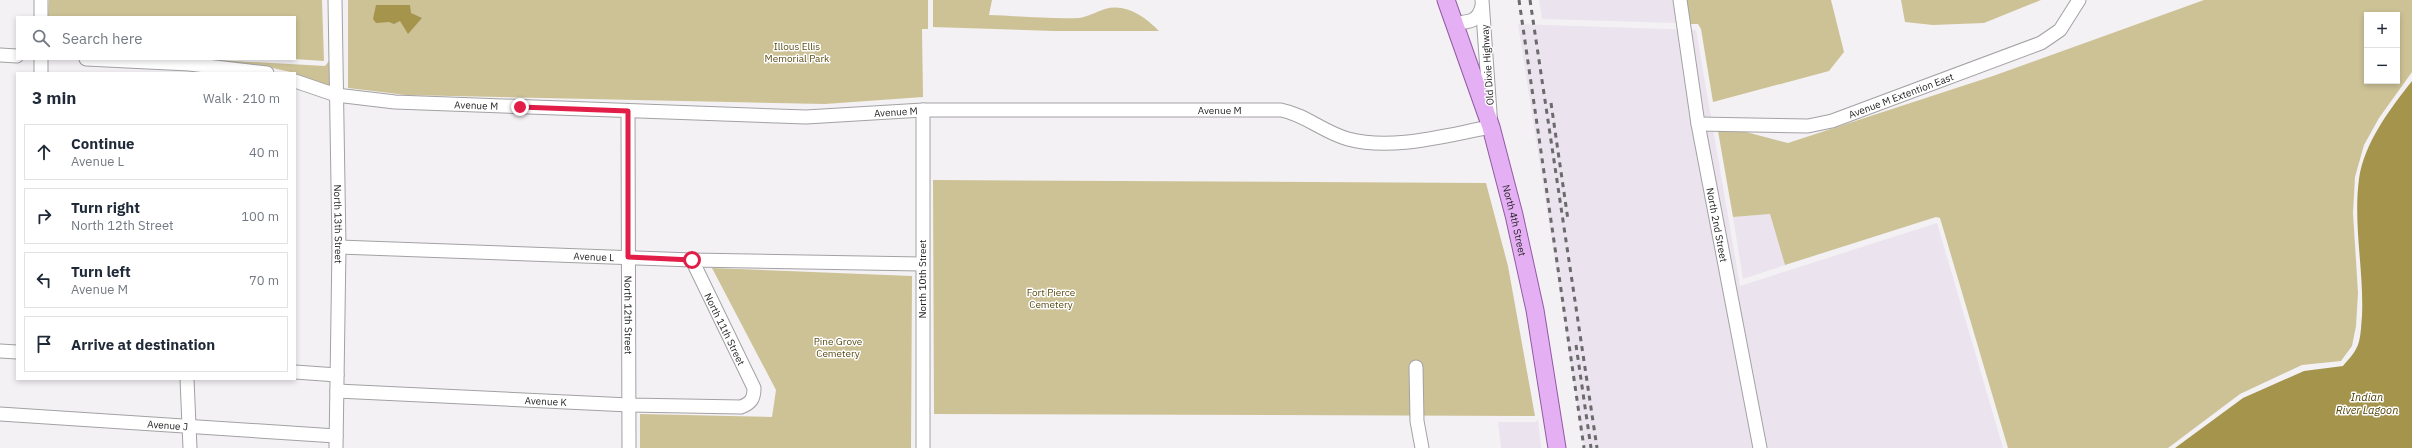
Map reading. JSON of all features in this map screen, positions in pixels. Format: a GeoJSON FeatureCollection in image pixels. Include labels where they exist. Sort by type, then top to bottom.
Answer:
{"type":"FeatureCollection","features":[{"type":"Feature","properties":{"kind":"main road","name":"North 4th Street"},"geometry":{"type":"LineString","coordinates":[[1446,0],[1491,127],[1534,303],[1557,448]]}},
{"type":"Feature","properties":{"kind":"street"},"geometry":{"type":"LineString","coordinates":[[41,0],[41,16]]}},
{"type":"Feature","properties":{"kind":"street","name":"North 13th Street"},"geometry":{"type":"LineString","coordinates":[[335,0],[339,247],[336,442]]}},
{"type":"Feature","properties":{"kind":"street","name":"North 2nd Street"},"geometry":{"type":"LineString","coordinates":[[1680,0],[1698,124],[1760,448]]}},
{"type":"Feature","properties":{"kind":"street","name":"Avenue M Extention East"},"geometry":{"type":"LineString","coordinates":[[1698,124],[1794,126],[1832,121],[2042,43],[2060,30],[2079,0]]}},
{"type":"Feature","properties":{"kind":"street","name":"Old Dixie Highway"},"geometry":{"type":"LineString","coordinates":[[1454,23],[1472,21],[1477,18],[1482,2]]}},
{"type":"Feature","properties":{"kind":"street","name":"Old Dixie Highway"},"geometry":{"type":"LineString","coordinates":[[1482,2],[1491,127]]}},
{"type":"Feature","properties":{"kind":"street"},"geometry":{"type":"LineString","coordinates":[[0,55],[16,56]]}},
{"type":"Feature","properties":{"kind":"street"},"geometry":{"type":"LineString","coordinates":[[41,60],[41,72]]}},
{"type":"Feature","properties":{"kind":"street"},"geometry":{"type":"LineString","coordinates":[[97,60],[251,72]]}},
{"type":"Feature","properties":{"kind":"street","name":"Avenue M"},"geometry":{"type":"LineString","coordinates":[[296,81],[336,95],[395,102],[810,117],[923,110],[1281,110],[1298,113],[1321,128],[1347,138],[1367,143],[1430,138],[1491,127]]}},
{"type":"Feature","properties":{"kind":"street","name":"North 10th Street"},"geometry":{"type":"LineString","coordinates":[[923,110],[921,264],[923,448]]}},
{"type":"Feature","properties":{"kind":"street","name":"North 12th Street"},"geometry":{"type":"LineString","coordinates":[[628,111],[629,448]]}},
{"type":"Feature","properties":{"kind":"street","name":"Avenue L"},"geometry":{"type":"LineString","coordinates":[[339,247],[692,260],[921,264]]}},
{"type":"Feature","properties":{"kind":"street","name":"North 11th Street"},"geometry":{"type":"LineString","coordinates":[[692,260],[754,388],[752,400]]}},
{"type":"Feature","properties":{"kind":"street"},"geometry":{"type":"LineString","coordinates":[[0,351],[16,352]]}},
{"type":"Feature","properties":{"kind":"street"},"geometry":{"type":"LineString","coordinates":[[1416,367],[1417,421],[1422,448]]}},
{"type":"Feature","properties":{"kind":"street"},"geometry":{"type":"LineString","coordinates":[[296,372],[337,375]]}},
{"type":"Feature","properties":{"kind":"street"},"geometry":{"type":"LineString","coordinates":[[187,380],[190,448]]}},
{"type":"Feature","properties":{"kind":"street","name":"Avenue K"},"geometry":{"type":"LineString","coordinates":[[337,391],[629,405],[741,406],[752,400]]}},
{"type":"Feature","properties":{"kind":"street","name":"Avenue J"},"geometry":{"type":"LineString","coordinates":[[0,414],[189,426],[336,442]]}},
{"type":"Feature","properties":{"kind":"shaded area"},"geometry":{"type":"Polygon","coordinates":[[[1539,0],[1675,0],[1678,23],[1542,19],[1539,0]]]}},
{"type":"Feature","properties":{"kind":"shaded area"},"geometry":{"type":"Polygon","coordinates":[[[1518,24],[1696,30],[1740,286],[1937,223],[2003,448],[1584,448],[1518,24]]]}},
{"type":"Feature","properties":{"kind":"shaded area"},"geometry":{"type":"Polygon","coordinates":[[[1770,214],[1785,265],[1743,279],[1733,217],[1770,214]]]}},
{"type":"Feature","properties":{"kind":"shaded area"},"geometry":{"type":"Polygon","coordinates":[[[1538,420],[1541,448],[1501,448],[1498,422],[1535,422],[1538,420]]]}},
{"type":"Feature","properties":{"kind":"green space"},"geometry":{"type":"Polygon","coordinates":[[[49,0],[322,0],[324,61],[296,59],[296,16],[48,16],[49,0]]]}},
{"type":"Feature","properties":{"kind":"green space"},"geometry":{"type":"Polygon","coordinates":[[[328,0],[330,0],[330,87],[296,75],[296,72],[259,65],[208,60],[325,66],[329,61],[328,0]]]}},
{"type":"Feature","properties":{"kind":"green space","name":"Illous Ellis Memorial Park"},"geometry":{"type":"Polygon","coordinates":[[[348,0],[928,0],[928,29],[922,29],[923,97],[825,104],[406,95],[348,88],[348,0]]]}},
{"type":"Feature","properties":{"kind":"green space"},"geometry":{"type":"Polygon","coordinates":[[[933,0],[992,0],[989,15],[1045,18],[1079,18],[1105,9],[1120,8],[1135,12],[1159,31],[1054,31],[933,27],[933,0]]]}},
{"type":"Feature","properties":{"kind":"green space"},"geometry":{"type":"Polygon","coordinates":[[[1685,0],[1831,0],[1844,52],[1829,71],[1713,102],[1701,29],[1698,24],[1688,24],[1685,0]]]}},
{"type":"Feature","properties":{"kind":"green space"},"geometry":{"type":"Polygon","coordinates":[[[1901,0],[2041,0],[1984,23],[1933,25],[1905,22],[1901,0]]]}},
{"type":"Feature","properties":{"kind":"green space"},"geometry":{"type":"Polygon","coordinates":[[[2204,0],[2412,0],[2412,72],[2379,118],[2364,145],[2355,177],[2353,213],[2358,293],[2356,326],[2352,346],[2341,361],[2302,365],[2240,394],[2168,448],[2008,448],[1940,218],[1936,217],[1785,265],[1770,214],[1733,217],[1718,131],[1746,132],[1788,143],[1993,76],[2204,0]]]}},
{"type":"Feature","properties":{"kind":"green space","name":"Fort Pierce Cemetery"},"geometry":{"type":"Polygon","coordinates":[[[933,180],[1486,183],[1508,266],[1535,416],[934,414],[933,180]]]}},
{"type":"Feature","properties":{"kind":"green space","name":"Pine Grove Cemetery"},"geometry":{"type":"Polygon","coordinates":[[[712,268],[912,276],[911,448],[640,448],[640,414],[772,417],[776,390],[712,268]]]}},
{"type":"Feature","properties":{"kind":"water"},"geometry":{"type":"Polygon","coordinates":[[[376,5],[410,5],[411,13],[422,18],[408,34],[400,21],[394,24],[389,22],[376,23],[373,19],[376,5]]]}},
{"type":"Feature","properties":{"kind":"water","name":"Indian River Lagoon"},"geometry":{"type":"Polygon","coordinates":[[[2412,81],[2412,448],[2175,448],[2243,398],[2304,371],[2343,366],[2352,356],[2358,346],[2360,338],[2362,316],[2362,282],[2357,213],[2359,179],[2366,152],[2379,127],[2412,81]]]}},
{"type":"Feature","properties":{"kind":"railway"},"geometry":{"type":"LineString","coordinates":[[1519,0],[1584,448]]}},
{"type":"Feature","properties":{"kind":"railway"},"geometry":{"type":"LineString","coordinates":[[1530,0],[1597,448]]}},
{"type":"Feature","properties":{"kind":"railway"},"geometry":{"type":"LineString","coordinates":[[1551,103],[1568,220]]}},
{"type":"Feature","properties":{"kind":"railway"},"geometry":{"type":"LineString","coordinates":[[1576,345],[1591,448]]}},
{"type":"Feature","properties":{"kind":"route"},"geometry":{"type":"LineString","coordinates":[[520,107],[628,111],[628,257],[692,260]]}}]}
